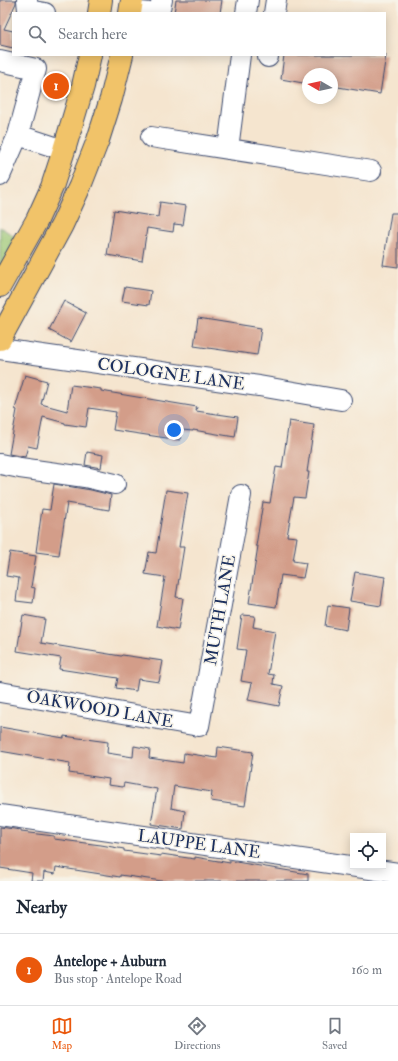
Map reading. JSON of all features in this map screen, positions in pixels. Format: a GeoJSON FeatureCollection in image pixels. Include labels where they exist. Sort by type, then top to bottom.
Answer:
{"type":"FeatureCollection","features":[{"type":"Feature","properties":{"kind":"main road"},"geometry":{"type":"LineString","coordinates":[[99,12],[102,0]]}},
{"type":"Feature","properties":{"kind":"main road"},"geometry":{"type":"LineString","coordinates":[[0,286],[37,220],[52,187],[83,86],[90,56]]}},
{"type":"Feature","properties":{"kind":"main road"},"geometry":{"type":"LineString","coordinates":[[0,339],[62,225],[80,186],[98,140],[111,99],[122,56]]}},
{"type":"Feature","properties":{"kind":"street"},"geometry":{"type":"LineString","coordinates":[[27,0],[28,10],[39,12]]}},
{"type":"Feature","properties":{"kind":"street"},"geometry":{"type":"LineString","coordinates":[[159,12],[162,0]]}},
{"type":"Feature","properties":{"kind":"street"},"geometry":{"type":"LineString","coordinates":[[246,12],[248,0]]}},
{"type":"Feature","properties":{"kind":"street"},"geometry":{"type":"LineString","coordinates":[[274,12],[276,0]]}},
{"type":"Feature","properties":{"kind":"street"},"geometry":{"type":"LineString","coordinates":[[228,149],[240,56]]}},
{"type":"Feature","properties":{"kind":"street"},"geometry":{"type":"LineString","coordinates":[[0,61],[36,69],[18,135],[0,176]]}},
{"type":"Feature","properties":{"kind":"street"},"geometry":{"type":"LineString","coordinates":[[18,135],[64,150]]}},
{"type":"Feature","properties":{"kind":"street"},"geometry":{"type":"LineString","coordinates":[[151,137],[371,171]]}},
{"type":"Feature","properties":{"kind":"street","name":"COLOGNE LANE"},"geometry":{"type":"LineString","coordinates":[[0,349],[251,385],[341,400]]}},
{"type":"Feature","properties":{"kind":"street"},"geometry":{"type":"LineString","coordinates":[[0,464],[85,476],[115,484]]}},
{"type":"Feature","properties":{"kind":"street","name":"MUTH LANE"},"geometry":{"type":"LineString","coordinates":[[199,726],[240,495]]}},
{"type":"Feature","properties":{"kind":"street","name":"OAKWOOD LANE"},"geometry":{"type":"LineString","coordinates":[[0,692],[199,726]]}},
{"type":"Feature","properties":{"kind":"street","name":"LAUPPE LANE"},"geometry":{"type":"LineString","coordinates":[[0,815],[398,873]]}},
{"type":"Feature","properties":{"kind":"green space"},"geometry":{"type":"Polygon","coordinates":[[[0,227],[17,238],[0,269],[0,227]]]}},
{"type":"Feature","properties":{"kind":"building"},"geometry":{"type":"Polygon","coordinates":[[[0,0],[16,0],[4,29],[12,31],[12,48],[0,45],[0,0]]]}},
{"type":"Feature","properties":{"kind":"building"},"geometry":{"type":"Polygon","coordinates":[[[176,0],[222,0],[220,12],[174,12],[176,0]]]}},
{"type":"Feature","properties":{"kind":"building"},"geometry":{"type":"Polygon","coordinates":[[[284,56],[386,56],[380,94],[338,87],[338,68],[302,68],[302,83],[281,79],[284,56]]]}},
{"type":"Feature","properties":{"kind":"building"},"geometry":{"type":"Polygon","coordinates":[[[160,202],[186,206],[183,225],[174,224],[173,232],[147,228],[142,261],[107,255],[114,210],[158,217],[160,202]]]}},
{"type":"Feature","properties":{"kind":"building"},"geometry":{"type":"Polygon","coordinates":[[[391,213],[398,213],[398,267],[383,265],[391,213]]]}},
{"type":"Feature","properties":{"kind":"building"},"geometry":{"type":"Polygon","coordinates":[[[125,287],[151,291],[149,305],[122,301],[125,287]]]}},
{"type":"Feature","properties":{"kind":"building"},"geometry":{"type":"Polygon","coordinates":[[[64,301],[86,313],[71,342],[49,330],[64,301]]]}},
{"type":"Feature","properties":{"kind":"building"},"geometry":{"type":"Polygon","coordinates":[[[198,318],[261,328],[257,355],[194,346],[198,318]]]}},
{"type":"Feature","properties":{"kind":"building"},"geometry":{"type":"Polygon","coordinates":[[[25,375],[47,381],[41,404],[67,411],[71,385],[101,389],[101,391],[197,407],[196,411],[238,417],[235,437],[193,430],[182,430],[180,440],[113,430],[116,412],[89,408],[86,427],[65,424],[43,417],[37,448],[28,446],[25,457],[9,454],[17,410],[15,409],[25,375]]]}},
{"type":"Feature","properties":{"kind":"building"},"geometry":{"type":"Polygon","coordinates":[[[289,421],[314,425],[305,498],[294,497],[287,536],[297,537],[293,561],[306,563],[303,578],[281,575],[276,607],[249,603],[263,502],[270,503],[276,467],[282,468],[289,421]]]}},
{"type":"Feature","properties":{"kind":"building"},"geometry":{"type":"Polygon","coordinates":[[[87,452],[103,455],[101,468],[85,465],[87,452]]]}},
{"type":"Feature","properties":{"kind":"building"},"geometry":{"type":"Polygon","coordinates":[[[54,484],[111,495],[109,510],[67,503],[59,555],[36,552],[42,509],[50,510],[54,484]]]}},
{"type":"Feature","properties":{"kind":"building"},"geometry":{"type":"Polygon","coordinates":[[[166,490],[188,493],[179,547],[184,547],[176,597],[183,598],[178,630],[157,626],[165,577],[145,574],[149,552],[156,553],[166,490]]]}},
{"type":"Feature","properties":{"kind":"building"},"geometry":{"type":"Polygon","coordinates":[[[10,552],[36,556],[31,587],[35,588],[33,603],[16,601],[19,578],[6,576],[10,552]]]}},
{"type":"Feature","properties":{"kind":"building"},"geometry":{"type":"Polygon","coordinates":[[[355,572],[385,577],[381,606],[350,601],[355,572]]]}},
{"type":"Feature","properties":{"kind":"building"},"geometry":{"type":"Polygon","coordinates":[[[328,605],[349,608],[346,630],[325,626],[328,605]]]}},
{"type":"Feature","properties":{"kind":"building"},"geometry":{"type":"Polygon","coordinates":[[[23,615],[45,619],[41,643],[163,661],[159,682],[138,679],[136,691],[116,688],[118,678],[59,669],[61,658],[17,651],[23,615]]]}},
{"type":"Feature","properties":{"kind":"building"},"geometry":{"type":"Polygon","coordinates":[[[242,615],[255,616],[253,627],[275,631],[268,674],[274,675],[273,684],[283,686],[279,706],[248,700],[252,683],[241,681],[246,650],[237,649],[242,615]]]}},
{"type":"Feature","properties":{"kind":"building"},"geometry":{"type":"Polygon","coordinates":[[[0,727],[64,738],[64,736],[108,742],[107,753],[133,757],[134,746],[150,749],[149,758],[183,763],[184,753],[217,758],[218,747],[253,752],[245,806],[211,801],[212,792],[174,786],[171,808],[185,811],[183,829],[151,824],[157,789],[124,783],[123,787],[108,785],[109,779],[69,773],[70,763],[0,751],[0,727]]]}},
{"type":"Feature","properties":{"kind":"building"},"geometry":{"type":"Polygon","coordinates":[[[0,827],[21,830],[21,832],[54,836],[54,839],[124,849],[124,851],[195,859],[195,857],[230,863],[230,861],[308,874],[308,881],[162,881],[120,875],[120,877],[56,867],[55,874],[44,872],[43,881],[31,881],[32,873],[0,868],[0,827]]]}},
{"type":"Feature","properties":{"kind":"place","name":"Antelope + Auburn"},"geometry":{"type":"Point","coordinates":[56,86]}}]}
